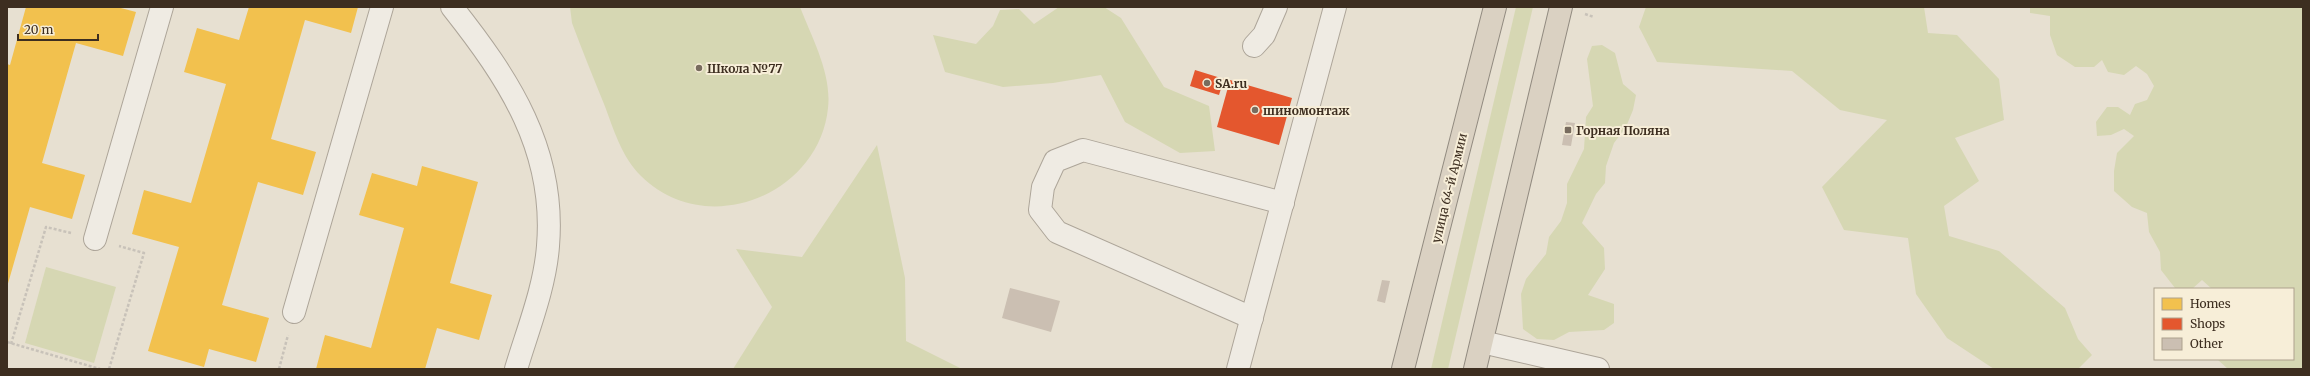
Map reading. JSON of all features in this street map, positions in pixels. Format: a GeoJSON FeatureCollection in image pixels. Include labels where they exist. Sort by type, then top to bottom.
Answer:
{"type":"FeatureCollection","features":[{"type":"Feature","properties":{"kind":"highway","name":"улица 64-й Армии"},"geometry":{"type":"LineString","coordinates":[[1403,369],[1494,7]]}},
{"type":"Feature","properties":{"kind":"highway"},"geometry":{"type":"LineString","coordinates":[[1475,369],[1560,7]]}},
{"type":"Feature","properties":{"kind":"street"},"geometry":{"type":"LineString","coordinates":[[95,239],[162,7]]}},
{"type":"Feature","properties":{"kind":"street"},"geometry":{"type":"LineString","coordinates":[[294,312],[382,7]]}},
{"type":"Feature","properties":{"kind":"street"},"geometry":{"type":"LineString","coordinates":[[452,7],[516,98],[541,159],[548,186],[549,226],[546,262],[516,369]]}},
{"type":"Feature","properties":{"kind":"street"},"geometry":{"type":"LineString","coordinates":[[1254,46],[1264,35],[1276,7]]}},
{"type":"Feature","properties":{"kind":"street"},"geometry":{"type":"LineString","coordinates":[[1238,369],[1284,203],[1335,7]]}},
{"type":"Feature","properties":{"kind":"street"},"geometry":{"type":"LineString","coordinates":[[1252,318],[1057,232],[1040,210],[1043,187],[1056,161],[1083,150],[1284,203]]}},
{"type":"Feature","properties":{"kind":"street"},"geometry":{"type":"LineString","coordinates":[[1482,342],[1598,369]]}},
{"type":"Feature","properties":{"kind":"path"},"geometry":{"type":"LineString","coordinates":[[11,344],[46,227],[95,239],[144,253],[109,369]]}},
{"type":"Feature","properties":{"kind":"path"},"geometry":{"type":"LineString","coordinates":[[279,369],[294,312]]}},
{"type":"Feature","properties":{"kind":"path"},"geometry":{"type":"LineString","coordinates":[[7,342],[100,369]]}},
{"type":"Feature","properties":{"kind":"green space","name":"Школа №77"},"geometry":{"type":"Polygon","coordinates":[[[570,7],[800,7],[820,56],[827,82],[828,108],[820,139],[804,165],[782,185],[755,199],[726,206],[696,205],[667,195],[641,176],[628,160],[623,151],[572,23],[570,7]]]}},
{"type":"Feature","properties":{"kind":"green space"},"geometry":{"type":"Polygon","coordinates":[[[1059,7],[1104,7],[1121,18],[1164,87],[1209,106],[1215,151],[1180,153],[1125,122],[1101,75],[1053,83],[1003,87],[945,72],[933,35],[976,44],[993,26],[1000,10],[1019,9],[1034,24],[1059,7]]]}},
{"type":"Feature","properties":{"kind":"green space"},"geometry":{"type":"Polygon","coordinates":[[[1516,7],[1533,7],[1448,369],[1431,369],[1516,7]]]}},
{"type":"Feature","properties":{"kind":"green space"},"geometry":{"type":"Polygon","coordinates":[[[1646,7],[1924,7],[1928,33],[1957,35],[1999,79],[2004,120],[1955,138],[1979,181],[1944,206],[1949,236],[1999,251],[2065,308],[2078,339],[2092,355],[2078,369],[1994,369],[1947,338],[1916,294],[1908,238],[1844,230],[1822,187],[1887,120],[1840,110],[1792,71],[1657,62],[1639,27],[1646,7]]]}},
{"type":"Feature","properties":{"kind":"green space"},"geometry":{"type":"Polygon","coordinates":[[[2030,7],[2303,7],[2303,369],[2228,369],[2218,360],[2294,360],[2294,288],[2211,288],[2202,280],[2193,288],[2175,288],[2161,270],[2160,252],[2149,232],[2147,213],[2132,207],[2114,191],[2114,171],[2117,153],[2134,136],[2124,129],[2111,135],[2097,136],[2096,122],[2107,107],[2118,107],[2130,115],[2135,104],[2147,100],[2154,86],[2147,74],[2136,66],[2124,75],[2108,72],[2102,60],[2094,67],[2075,67],[2057,55],[2050,35],[2050,16],[2030,13],[2030,7]]]}},
{"type":"Feature","properties":{"kind":"green space"},"geometry":{"type":"Polygon","coordinates":[[[1602,45],[1615,53],[1623,84],[1636,95],[1633,110],[1626,127],[1614,143],[1606,166],[1605,183],[1596,194],[1582,223],[1604,248],[1605,269],[1588,295],[1614,304],[1614,323],[1604,330],[1569,332],[1554,340],[1537,339],[1523,329],[1521,294],[1526,279],[1546,254],[1549,237],[1561,221],[1567,203],[1567,184],[1584,149],[1586,117],[1593,106],[1587,59],[1592,46],[1602,45]]]}},
{"type":"Feature","properties":{"kind":"green space"},"geometry":{"type":"Polygon","coordinates":[[[877,145],[905,278],[906,341],[962,369],[733,369],[772,307],[736,249],[802,257],[877,145]]]}},
{"type":"Feature","properties":{"kind":"green space"},"geometry":{"type":"Polygon","coordinates":[[[46,267],[116,287],[94,363],[25,343],[46,267]]]}},
{"type":"Feature","properties":{"kind":"building: Homes"},"geometry":{"type":"Polygon","coordinates":[[[26,7],[117,7],[136,12],[123,56],[76,43],[42,163],[85,175],[72,219],[30,207],[7,287],[7,64],[10,65],[26,7]]]}},
{"type":"Feature","properties":{"kind":"building: Homes"},"geometry":{"type":"Polygon","coordinates":[[[249,7],[358,7],[351,33],[305,20],[271,139],[316,152],[303,195],[258,182],[222,305],[269,318],[256,362],[209,349],[204,367],[148,351],[179,247],[132,234],[144,190],[191,203],[226,84],[184,72],[197,28],[239,40],[249,7]]]}},
{"type":"Feature","properties":{"kind":"building: Homes"},"geometry":{"type":"Polygon","coordinates":[[[422,166],[478,182],[450,283],[492,295],[479,340],[437,328],[425,369],[316,369],[325,335],[371,348],[404,228],[359,215],[372,173],[417,186],[422,166]]]}},
{"type":"Feature","properties":{"kind":"building: Shops","name":"SA.ru"},"geometry":{"type":"Polygon","coordinates":[[[1195,70],[1224,79],[1219,95],[1190,86],[1195,70]]]}},
{"type":"Feature","properties":{"kind":"building: Shops"},"geometry":{"type":"Polygon","coordinates":[[[1230,80],[1292,98],[1279,145],[1217,127],[1230,80]]]}},
{"type":"Feature","properties":{"kind":"building: Other"},"geometry":{"type":"Polygon","coordinates":[[[1566,122],[1575,123],[1571,146],[1562,145],[1566,122]]]}},
{"type":"Feature","properties":{"kind":"building: Other"},"geometry":{"type":"Polygon","coordinates":[[[1382,280],[1390,281],[1385,303],[1377,301],[1382,280]]]}},
{"type":"Feature","properties":{"kind":"building: Other"},"geometry":{"type":"Polygon","coordinates":[[[1010,288],[1060,301],[1051,332],[1002,318],[1010,288]]]}},
{"type":"Feature","properties":{"kind":"place","name":"Школа №77"},"geometry":{"type":"Point","coordinates":[699,68]}},
{"type":"Feature","properties":{"kind":"place","name":"SA.ru"},"geometry":{"type":"Point","coordinates":[1207,83]}},
{"type":"Feature","properties":{"kind":"place","name":"шиномонтаж"},"geometry":{"type":"Point","coordinates":[1255,110]}},
{"type":"Feature","properties":{"kind":"place","name":"Горная Поляна"},"geometry":{"type":"Point","coordinates":[1568,130]}}]}
